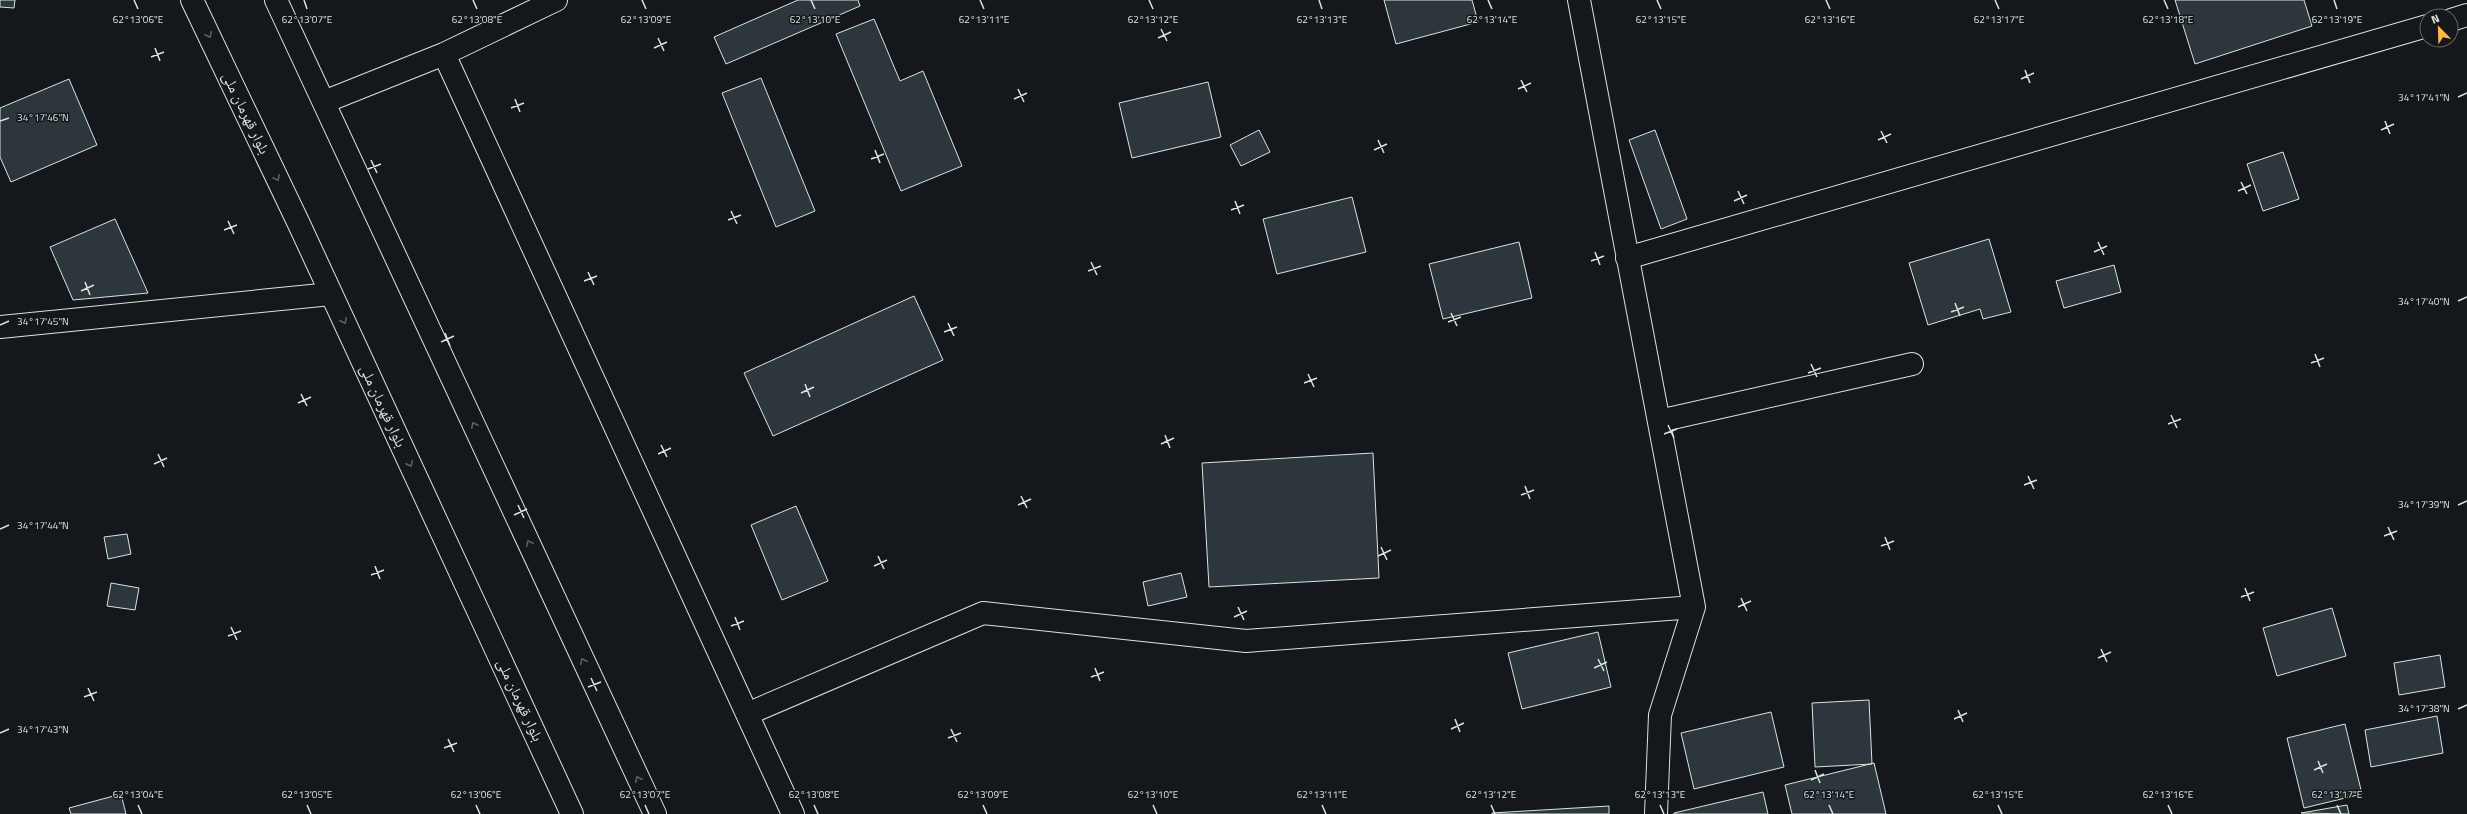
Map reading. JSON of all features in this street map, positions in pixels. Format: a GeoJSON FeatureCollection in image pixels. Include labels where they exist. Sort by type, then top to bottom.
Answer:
{"type":"FeatureCollection","features":[{"type":"Feature","properties":{"kind":"main road","name":"بلوار قهرمان ملی"},"geometry":{"type":"LineString","coordinates":[[192,0],[331,294],[572,814]]}},
{"type":"Feature","properties":{"kind":"main road"},"geometry":{"type":"LineString","coordinates":[[276,0],[655,814]]}},
{"type":"Feature","properties":{"kind":"main road"},"geometry":{"type":"LineString","coordinates":[[324,102],[444,54],[556,0]]}},
{"type":"Feature","properties":{"kind":"main road"},"geometry":{"type":"LineString","coordinates":[[1578,0],[1694,607],[1660,715],[1656,814]]}},
{"type":"Feature","properties":{"kind":"main road"},"geometry":{"type":"LineString","coordinates":[[1628,258],[2419,28]]}},
{"type":"Feature","properties":{"kind":"main road"},"geometry":{"type":"LineString","coordinates":[[444,54],[793,814]]}},
{"type":"Feature","properties":{"kind":"main road"},"geometry":{"type":"LineString","coordinates":[[0,328],[331,294]]}},
{"type":"Feature","properties":{"kind":"main road"},"geometry":{"type":"LineString","coordinates":[[1659,421],[1912,364]]}},
{"type":"Feature","properties":{"kind":"main road"},"geometry":{"type":"LineString","coordinates":[[747,714],[983,614],[1246,641],[1694,607]]}},
{"type":"Feature","properties":{"kind":"building"},"geometry":{"type":"Polygon","coordinates":[[[0,0],[15,0],[14,8],[0,7],[0,0]]]}},
{"type":"Feature","properties":{"kind":"building"},"geometry":{"type":"Polygon","coordinates":[[[798,0],[858,0],[860,6],[726,64],[714,37],[798,0]]]}},
{"type":"Feature","properties":{"kind":"building"},"geometry":{"type":"Polygon","coordinates":[[[1384,0],[1472,0],[1478,22],[1396,44],[1384,0]]]}},
{"type":"Feature","properties":{"kind":"building"},"geometry":{"type":"Polygon","coordinates":[[[2175,0],[2304,0],[2312,26],[2195,64],[2175,0]]]}},
{"type":"Feature","properties":{"kind":"building"},"geometry":{"type":"Polygon","coordinates":[[[874,19],[900,81],[923,71],[962,166],[901,191],[836,34],[874,19]]]}},
{"type":"Feature","properties":{"kind":"building"},"geometry":{"type":"Polygon","coordinates":[[[761,78],[815,211],[776,227],[722,93],[761,78]]]}},
{"type":"Feature","properties":{"kind":"building"},"geometry":{"type":"Polygon","coordinates":[[[69,79],[97,145],[11,182],[0,157],[0,108],[69,79]]]}},
{"type":"Feature","properties":{"kind":"building"},"geometry":{"type":"Polygon","coordinates":[[[1208,82],[1221,137],[1132,158],[1119,103],[1208,82]]]}},
{"type":"Feature","properties":{"kind":"building"},"geometry":{"type":"Polygon","coordinates":[[[1259,130],[1270,152],[1241,166],[1230,145],[1259,130]]]}},
{"type":"Feature","properties":{"kind":"building"},"geometry":{"type":"Polygon","coordinates":[[[1655,130],[1687,219],[1661,229],[1629,140],[1655,130]]]}},
{"type":"Feature","properties":{"kind":"building"},"geometry":{"type":"Polygon","coordinates":[[[2283,152],[2299,199],[2263,211],[2247,164],[2283,152]]]}},
{"type":"Feature","properties":{"kind":"building"},"geometry":{"type":"Polygon","coordinates":[[[1352,197],[1366,252],[1277,274],[1263,219],[1352,197]]]}},
{"type":"Feature","properties":{"kind":"building"},"geometry":{"type":"Polygon","coordinates":[[[115,219],[148,293],[73,300],[50,247],[115,219]]]}},
{"type":"Feature","properties":{"kind":"building"},"geometry":{"type":"Polygon","coordinates":[[[1989,239],[2011,312],[1983,319],[1980,309],[1928,325],[1909,263],[1989,239]]]}},
{"type":"Feature","properties":{"kind":"building"},"geometry":{"type":"Polygon","coordinates":[[[1519,242],[1532,298],[1443,319],[1429,264],[1519,242]]]}},
{"type":"Feature","properties":{"kind":"building"},"geometry":{"type":"Polygon","coordinates":[[[2114,265],[2121,292],[2064,308],[2056,281],[2114,265]]]}},
{"type":"Feature","properties":{"kind":"building"},"geometry":{"type":"Polygon","coordinates":[[[914,296],[943,360],[773,436],[744,373],[914,296]]]}},
{"type":"Feature","properties":{"kind":"building"},"geometry":{"type":"Polygon","coordinates":[[[1373,453],[1379,578],[1209,587],[1202,463],[1373,453]]]}},
{"type":"Feature","properties":{"kind":"building"},"geometry":{"type":"Polygon","coordinates":[[[796,506],[828,581],[782,600],[751,525],[796,506]]]}},
{"type":"Feature","properties":{"kind":"building"},"geometry":{"type":"Polygon","coordinates":[[[127,534],[131,554],[108,559],[104,537],[127,534]]]}},
{"type":"Feature","properties":{"kind":"building"},"geometry":{"type":"Polygon","coordinates":[[[1181,573],[1187,597],[1148,606],[1143,582],[1181,573]]]}},
{"type":"Feature","properties":{"kind":"building"},"geometry":{"type":"Polygon","coordinates":[[[111,583],[139,588],[135,610],[107,606],[111,583]]]}},
{"type":"Feature","properties":{"kind":"building"},"geometry":{"type":"Polygon","coordinates":[[[2332,608],[2346,656],[2277,676],[2263,628],[2332,608]]]}},
{"type":"Feature","properties":{"kind":"building"},"geometry":{"type":"Polygon","coordinates":[[[1598,632],[1611,687],[1522,709],[1508,653],[1598,632]]]}},
{"type":"Feature","properties":{"kind":"building"},"geometry":{"type":"Polygon","coordinates":[[[2440,655],[2445,687],[2399,695],[2394,663],[2440,655]]]}},
{"type":"Feature","properties":{"kind":"building"},"geometry":{"type":"Polygon","coordinates":[[[1869,700],[1872,764],[1815,767],[1812,703],[1869,700]]]}},
{"type":"Feature","properties":{"kind":"building"},"geometry":{"type":"Polygon","coordinates":[[[1771,712],[1784,767],[1694,789],[1681,733],[1771,712]]]}},
{"type":"Feature","properties":{"kind":"building"},"geometry":{"type":"Polygon","coordinates":[[[2437,716],[2443,753],[2371,767],[2365,730],[2437,716]]]}},
{"type":"Feature","properties":{"kind":"building"},"geometry":{"type":"Polygon","coordinates":[[[2345,724],[2362,794],[2304,808],[2287,738],[2345,724]]]}},
{"type":"Feature","properties":{"kind":"building"},"geometry":{"type":"Polygon","coordinates":[[[1874,763],[1886,814],[1792,814],[1785,785],[1874,763]]]}},
{"type":"Feature","properties":{"kind":"building"},"geometry":{"type":"Polygon","coordinates":[[[1763,792],[1768,814],[1674,814],[1674,813],[1763,792]]]}},
{"type":"Feature","properties":{"kind":"building"},"geometry":{"type":"Polygon","coordinates":[[[121,794],[126,814],[71,814],[69,808],[121,794]]]}},
{"type":"Feature","properties":{"kind":"building"},"geometry":{"type":"Polygon","coordinates":[[[2347,805],[2349,814],[2301,813],[2347,805]]]}},
{"type":"Feature","properties":{"kind":"building"},"geometry":{"type":"Polygon","coordinates":[[[1609,806],[1609,814],[1492,814],[1492,813],[1609,806]]]}}]}
